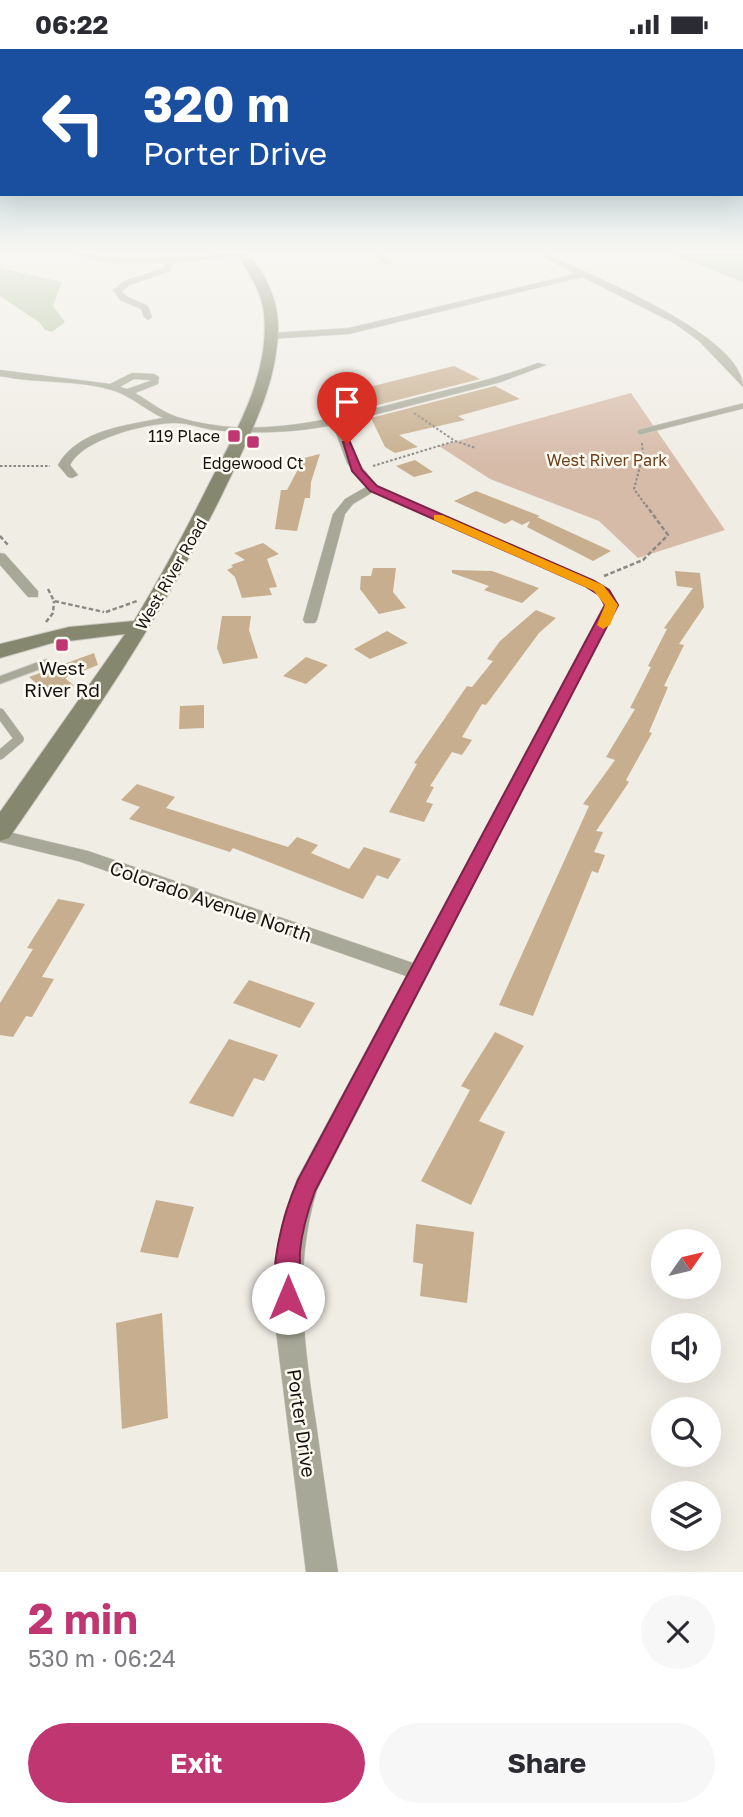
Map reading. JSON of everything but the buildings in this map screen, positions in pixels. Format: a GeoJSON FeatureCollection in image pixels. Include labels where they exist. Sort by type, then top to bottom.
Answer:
{"type":"FeatureCollection","features":[{"type":"Feature","properties":{"kind":"main road","name":"West River Road"},"geometry":{"type":"LineString","coordinates":[[0,834],[140,627],[196,533],[247,427],[265,370],[270,323]]}},
{"type":"Feature","properties":{"kind":"main road"},"geometry":{"type":"LineString","coordinates":[[0,652],[47,636],[79,630],[140,627]]}},
{"type":"Feature","properties":{"kind":"street"},"geometry":{"type":"LineString","coordinates":[[270,336],[328,334],[382,323]]}},
{"type":"Feature","properties":{"kind":"street"},"geometry":{"type":"LineString","coordinates":[[680,323],[728,361],[743,384]]}},
{"type":"Feature","properties":{"kind":"street"},"geometry":{"type":"LineString","coordinates":[[0,373],[24,379],[112,387],[130,392],[155,410],[174,419],[247,427],[295,428],[337,421],[499,380],[541,365]]}},
{"type":"Feature","properties":{"kind":"street"},"geometry":{"type":"LineString","coordinates":[[112,387],[132,376],[154,377],[155,382],[130,392]]}},
{"type":"Feature","properties":{"kind":"street"},"geometry":{"type":"LineString","coordinates":[[8,386],[24,379]]}},
{"type":"Feature","properties":{"kind":"street"},"geometry":{"type":"LineString","coordinates":[[72,475],[64,465],[72,450],[89,442],[174,419]]}},
{"type":"Feature","properties":{"kind":"street","name":"Porter Drive"},"geometry":{"type":"LineString","coordinates":[[322,1572],[291,1346],[287,1283],[294,1216],[306,1187],[611,605],[609,598],[589,583],[373,488],[358,471],[337,421]]}},
{"type":"Feature","properties":{"kind":"street"},"geometry":{"type":"LineString","coordinates":[[310,620],[343,505],[373,488]]}},
{"type":"Feature","properties":{"kind":"street"},"geometry":{"type":"LineString","coordinates":[[5,552],[33,594]]}},
{"type":"Feature","properties":{"kind":"street","name":"Colorado Avenue North"},"geometry":{"type":"LineString","coordinates":[[0,834],[82,856],[419,973]]}},
{"type":"Feature","properties":{"kind":"lane"},"geometry":{"type":"LineString","coordinates":[[640,432],[743,406]]}},
{"type":"Feature","properties":{"kind":"lane"},"geometry":{"type":"LineString","coordinates":[[0,680],[46,663]]}},
{"type":"Feature","properties":{"kind":"lane"},"geometry":{"type":"LineString","coordinates":[[0,713],[19,739],[0,755]]}},
{"type":"Feature","properties":{"kind":"path"},"geometry":{"type":"LineString","coordinates":[[401,404],[455,441],[476,447]]}},
{"type":"Feature","properties":{"kind":"path"},"geometry":{"type":"LineString","coordinates":[[589,583],[643,560],[668,535],[634,489],[635,475],[644,457],[643,445],[635,434],[640,432]]}},
{"type":"Feature","properties":{"kind":"path"},"geometry":{"type":"LineString","coordinates":[[358,471],[455,441]]}},
{"type":"Feature","properties":{"kind":"path"},"geometry":{"type":"LineString","coordinates":[[0,466],[64,465]]}},
{"type":"Feature","properties":{"kind":"path"},"geometry":{"type":"LineString","coordinates":[[0,536],[5,552]]}},
{"type":"Feature","properties":{"kind":"path"},"geometry":{"type":"LineString","coordinates":[[43,581],[54,601],[53,613],[46,622]]}},
{"type":"Feature","properties":{"kind":"path"},"geometry":{"type":"LineString","coordinates":[[54,601],[104,612],[135,600]]}},
{"type":"Feature","properties":{"kind":"green space","name":"West River Park"},"geometry":{"type":"Polygon","coordinates":[[[631,393],[725,530],[638,558],[599,521],[490,479],[439,446],[631,393]]]}},
{"type":"Feature","properties":{"kind":"shaded area"},"geometry":{"type":"Polygon","coordinates":[[[40,323],[64,323],[52,332],[45,330],[40,323]]]}},
{"type":"Feature","properties":{"kind":"slow traffic"},"geometry":{"type":"LineString","coordinates":[[438,518],[599,588],[609,598],[611,605],[603,625]]}},
{"type":"Feature","properties":{"kind":"place","name":"119 Place"},"geometry":{"type":"Point","coordinates":[234,436]}},
{"type":"Feature","properties":{"kind":"place","name":"Edgewood Ct"},"geometry":{"type":"Point","coordinates":[253,442]}},
{"type":"Feature","properties":{"kind":"place","name":"West River Rd"},"geometry":{"type":"Point","coordinates":[62,645]}},
{"type":"Feature","properties":{"kind":"route"},"geometry":{"type":"LineString","coordinates":[[288,1298],[289,1248],[294,1216],[306,1187],[611,605],[604,592],[589,583],[373,488],[363,479],[353,463],[347,444]]}}]}
